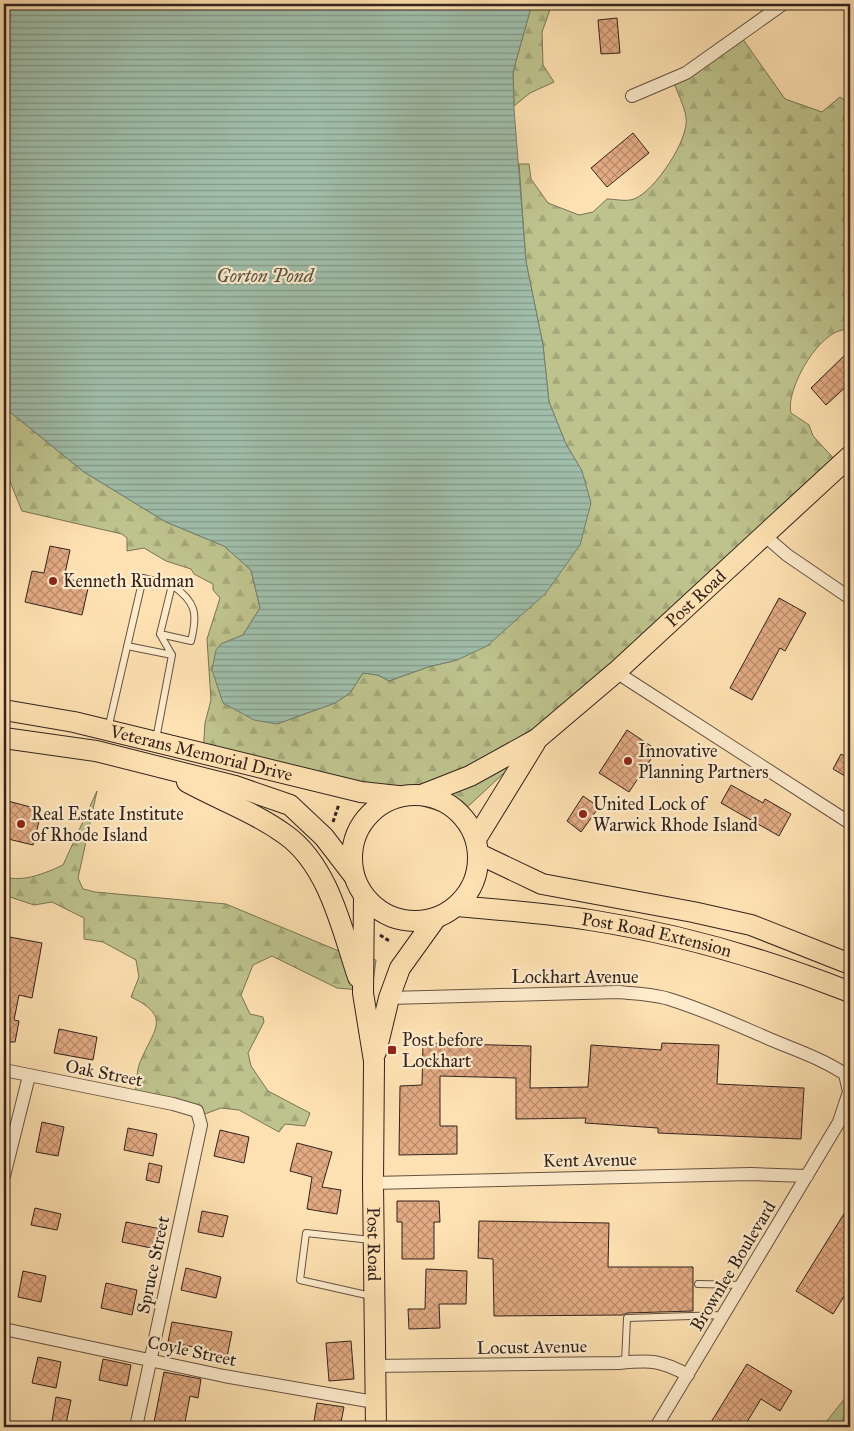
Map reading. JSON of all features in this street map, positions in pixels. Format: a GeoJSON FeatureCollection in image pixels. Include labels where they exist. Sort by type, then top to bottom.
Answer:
{"type":"FeatureCollection","features":[{"type":"Feature","properties":{"kind":"main road","name":"Post Road"},"geometry":{"type":"LineString","coordinates":[[424,794],[441,799],[456,809],[468,823],[478,847],[477,873],[470,891],[457,906],[436,918],[416,921],[396,919],[378,910],[364,896],[354,876],[351,856],[355,836],[365,818],[380,804],[398,796],[424,794],[470,776],[537,739],[616,672],[850,456]]}},
{"type":"Feature","properties":{"kind":"main road","name":"Veterans Memorial Drive"},"geometry":{"type":"LineString","coordinates":[[4,710],[74,722],[361,792],[398,796]]}},
{"type":"Feature","properties":{"kind":"main road","name":"Veterans Memorial Drive"},"geometry":{"type":"LineString","coordinates":[[4,738],[96,751],[164,770],[235,786],[290,805],[324,837],[354,876]]}},
{"type":"Feature","properties":{"kind":"main road","name":"Post Road"},"geometry":{"type":"LineString","coordinates":[[478,847],[537,739]]}},
{"type":"Feature","properties":{"kind":"main road"},"geometry":{"type":"LineString","coordinates":[[164,770],[260,819],[288,836],[307,857],[331,895],[363,993],[374,1062]]}},
{"type":"Feature","properties":{"kind":"main road","name":"Post Road Extension"},"geometry":{"type":"LineString","coordinates":[[478,847],[542,884],[751,925],[850,964]]}},
{"type":"Feature","properties":{"kind":"main road"},"geometry":{"type":"LineString","coordinates":[[363,993],[364,896]]}},
{"type":"Feature","properties":{"kind":"main road","name":"Post Road Extension"},"geometry":{"type":"LineString","coordinates":[[457,906],[590,920],[718,946],[795,970],[850,992]]}},
{"type":"Feature","properties":{"kind":"main road"},"geometry":{"type":"LineString","coordinates":[[374,1062],[389,998],[400,968],[436,918]]}},
{"type":"Feature","properties":{"kind":"main road","name":"Post Road"},"geometry":{"type":"LineString","coordinates":[[374,1062],[374,1402],[376,1427]]}},
{"type":"Feature","properties":{"kind":"street"},"geometry":{"type":"LineString","coordinates":[[632,96],[686,73],[783,4]]}},
{"type":"Feature","properties":{"kind":"street"},"geometry":{"type":"LineString","coordinates":[[764,535],[787,555],[850,598]]}},
{"type":"Feature","properties":{"kind":"street"},"geometry":{"type":"LineString","coordinates":[[616,672],[850,823]]}},
{"type":"Feature","properties":{"kind":"street","name":"Lockhart Avenue"},"geometry":{"type":"LineString","coordinates":[[389,998],[619,992],[672,999],[805,1052],[845,1074],[850,1092],[839,1122]]}},
{"type":"Feature","properties":{"kind":"street","name":"Oak Street"},"geometry":{"type":"LineString","coordinates":[[4,1070],[173,1104],[197,1111]]}},
{"type":"Feature","properties":{"kind":"street"},"geometry":{"type":"LineString","coordinates":[[4,1176],[29,1076]]}},
{"type":"Feature","properties":{"kind":"street","name":"Spruce Street"},"geometry":{"type":"LineString","coordinates":[[136,1427],[201,1125],[197,1111]]}},
{"type":"Feature","properties":{"kind":"street","name":"Brownlee Boulevard"},"geometry":{"type":"LineString","coordinates":[[656,1427],[839,1122]]}},
{"type":"Feature","properties":{"kind":"street","name":"Kent Avenue"},"geometry":{"type":"LineString","coordinates":[[373,1183],[751,1174],[807,1176]]}},
{"type":"Feature","properties":{"kind":"street","name":"Coyle Street"},"geometry":{"type":"LineString","coordinates":[[4,1328],[224,1376],[374,1402]]}},
{"type":"Feature","properties":{"kind":"street","name":"Locust Avenue"},"geometry":{"type":"LineString","coordinates":[[374,1366],[625,1363],[642,1361],[666,1363],[688,1375]]}},
{"type":"Feature","properties":{"kind":"lane"},"geometry":{"type":"LineString","coordinates":[[108,730],[143,578],[172,585],[186,595],[197,618],[191,641],[160,634]]}},
{"type":"Feature","properties":{"kind":"lane"},"geometry":{"type":"LineString","coordinates":[[155,742],[172,656],[160,634],[172,585]]}},
{"type":"Feature","properties":{"kind":"lane"},"geometry":{"type":"LineString","coordinates":[[128,646],[172,656]]}},
{"type":"Feature","properties":{"kind":"lane"},"geometry":{"type":"LineString","coordinates":[[374,1297],[300,1280],[306,1233],[375,1240]]}},
{"type":"Feature","properties":{"kind":"lane"},"geometry":{"type":"LineString","coordinates":[[698,1284],[742,1285]]}},
{"type":"Feature","properties":{"kind":"lane"},"geometry":{"type":"LineString","coordinates":[[625,1363],[627,1318],[724,1315]]}},
{"type":"Feature","properties":{"kind":"path"},"geometry":{"type":"LineString","coordinates":[[332,825],[342,798]]}},
{"type":"Feature","properties":{"kind":"green space"},"geometry":{"type":"Polygon","coordinates":[[[532,4],[552,4],[542,32],[543,65],[554,82],[530,93],[514,106],[513,71],[532,4]]]}},
{"type":"Feature","properties":{"kind":"green space"},"geometry":{"type":"Polygon","coordinates":[[[742,38],[785,99],[822,112],[840,97],[850,104],[850,330],[839,331],[828,337],[817,347],[800,375],[791,402],[791,413],[809,425],[813,436],[838,463],[462,812],[455,816],[344,782],[203,754],[205,723],[211,700],[207,639],[220,598],[213,590],[213,584],[194,574],[191,569],[166,561],[144,548],[127,551],[127,538],[122,534],[22,511],[4,467],[4,407],[84,472],[166,522],[224,546],[251,570],[260,608],[243,635],[221,644],[277,724],[335,703],[350,693],[363,673],[378,675],[389,681],[428,667],[457,660],[582,471],[566,444],[549,402],[543,345],[526,262],[519,164],[529,164],[531,179],[548,203],[579,215],[593,212],[607,199],[634,199],[651,186],[669,164],[677,151],[686,127],[686,117],[673,80],[742,38]]]}},
{"type":"Feature","properties":{"kind":"green space"},"geometry":{"type":"Polygon","coordinates":[[[97,791],[78,878],[83,889],[95,892],[226,904],[346,954],[376,960],[372,991],[337,988],[272,956],[253,965],[241,995],[250,1014],[263,1017],[264,1022],[248,1053],[251,1066],[268,1091],[310,1113],[305,1126],[285,1124],[279,1132],[239,1110],[221,1108],[202,1115],[135,1095],[139,1064],[156,1024],[156,1018],[152,1011],[131,997],[139,977],[136,960],[103,942],[84,939],[84,918],[52,902],[34,905],[4,895],[4,877],[27,878],[63,865],[97,791]]]}},
{"type":"Feature","properties":{"kind":"green space"},"geometry":{"type":"Polygon","coordinates":[[[850,1392],[850,1415],[840,1427],[822,1427],[850,1392]]]}},
{"type":"Feature","properties":{"kind":"water","name":"Gorton Pond"},"geometry":{"type":"Polygon","coordinates":[[[4,4],[532,4],[513,72],[514,109],[526,262],[543,345],[549,402],[566,444],[582,471],[591,503],[580,545],[546,593],[487,646],[457,660],[428,667],[389,681],[378,675],[363,673],[350,693],[335,703],[277,724],[254,720],[223,703],[212,670],[216,650],[221,644],[243,635],[260,608],[251,570],[224,546],[166,522],[84,472],[4,407],[4,4]]]}},
{"type":"Feature","properties":{"kind":"building"},"geometry":{"type":"Polygon","coordinates":[[[617,18],[620,53],[601,54],[598,20],[617,18]]]}},
{"type":"Feature","properties":{"kind":"building"},"geometry":{"type":"Polygon","coordinates":[[[633,133],[649,153],[607,187],[591,168],[633,133]]]}},
{"type":"Feature","properties":{"kind":"building"},"geometry":{"type":"Polygon","coordinates":[[[850,350],[850,383],[826,405],[811,388],[850,350]]]}},
{"type":"Feature","properties":{"kind":"building","name":"Kenneth Rudman"},"geometry":{"type":"Polygon","coordinates":[[[50,546],[70,550],[64,578],[89,584],[82,615],[25,602],[32,571],[44,573],[50,546]]]}},
{"type":"Feature","properties":{"kind":"building"},"geometry":{"type":"Polygon","coordinates":[[[779,598],[806,613],[785,651],[780,648],[752,700],[730,688],[779,598]]]}},
{"type":"Feature","properties":{"kind":"building","name":"Innovative Planning Partners"},"geometry":{"type":"Polygon","coordinates":[[[627,730],[657,750],[629,792],[599,773],[627,730]]]}},
{"type":"Feature","properties":{"kind":"building"},"geometry":{"type":"Polygon","coordinates":[[[841,754],[850,759],[850,779],[833,769],[841,754]]]}},
{"type":"Feature","properties":{"kind":"building"},"geometry":{"type":"Polygon","coordinates":[[[731,785],[763,803],[765,799],[791,814],[779,836],[721,803],[731,785]]]}},
{"type":"Feature","properties":{"kind":"building","name":"United Lock of Warwick Rhode Island"},"geometry":{"type":"Polygon","coordinates":[[[583,796],[599,807],[581,832],[567,821],[583,796]]]}},
{"type":"Feature","properties":{"kind":"building","name":"Real Estate Institute of Rhode Island"},"geometry":{"type":"Polygon","coordinates":[[[4,800],[42,810],[33,845],[4,838],[4,800]]]}},
{"type":"Feature","properties":{"kind":"building"},"geometry":{"type":"Polygon","coordinates":[[[4,936],[42,943],[32,998],[19,995],[14,1020],[19,1021],[15,1042],[4,1042],[4,936]]]}},
{"type":"Feature","properties":{"kind":"building"},"geometry":{"type":"Polygon","coordinates":[[[59,1029],[97,1037],[93,1060],[54,1053],[59,1029]]]}},
{"type":"Feature","properties":{"kind":"building"},"geometry":{"type":"Polygon","coordinates":[[[423,1043],[531,1046],[530,1088],[588,1087],[591,1045],[661,1050],[662,1043],[719,1045],[717,1084],[804,1088],[801,1139],[658,1133],[658,1128],[585,1123],[586,1118],[516,1119],[516,1078],[440,1076],[440,1126],[457,1126],[457,1154],[399,1155],[400,1086],[422,1085],[423,1043]]]}},
{"type":"Feature","properties":{"kind":"building"},"geometry":{"type":"Polygon","coordinates":[[[42,1122],[64,1127],[58,1156],[36,1152],[42,1122]]]}},
{"type":"Feature","properties":{"kind":"building"},"geometry":{"type":"Polygon","coordinates":[[[128,1128],[157,1134],[153,1156],[124,1150],[128,1128]]]}},
{"type":"Feature","properties":{"kind":"building"},"geometry":{"type":"Polygon","coordinates":[[[220,1130],[249,1137],[244,1163],[214,1156],[220,1130]]]}},
{"type":"Feature","properties":{"kind":"building"},"geometry":{"type":"Polygon","coordinates":[[[297,1143],[332,1152],[322,1187],[341,1190],[337,1214],[307,1209],[312,1177],[290,1171],[297,1143]]]}},
{"type":"Feature","properties":{"kind":"building"},"geometry":{"type":"Polygon","coordinates":[[[149,1163],[162,1166],[159,1183],[146,1180],[149,1163]]]}},
{"type":"Feature","properties":{"kind":"building"},"geometry":{"type":"Polygon","coordinates":[[[397,1201],[439,1201],[440,1222],[434,1222],[434,1259],[402,1259],[402,1222],[397,1222],[397,1201]]]}},
{"type":"Feature","properties":{"kind":"building"},"geometry":{"type":"Polygon","coordinates":[[[850,1204],[850,1287],[833,1314],[796,1291],[850,1204]]]}},
{"type":"Feature","properties":{"kind":"building"},"geometry":{"type":"Polygon","coordinates":[[[35,1208],[61,1214],[57,1230],[31,1225],[35,1208]]]}},
{"type":"Feature","properties":{"kind":"building"},"geometry":{"type":"Polygon","coordinates":[[[202,1211],[228,1216],[223,1237],[198,1232],[202,1211]]]}},
{"type":"Feature","properties":{"kind":"building"},"geometry":{"type":"Polygon","coordinates":[[[479,1221],[609,1223],[608,1267],[693,1267],[693,1311],[627,1313],[623,1315],[494,1316],[493,1259],[478,1258],[479,1221]]]}},
{"type":"Feature","properties":{"kind":"building"},"geometry":{"type":"Polygon","coordinates":[[[126,1222],[161,1229],[156,1249],[122,1242],[126,1222]]]}},
{"type":"Feature","properties":{"kind":"building"},"geometry":{"type":"Polygon","coordinates":[[[186,1268],[221,1277],[216,1298],[181,1290],[186,1268]]]}},
{"type":"Feature","properties":{"kind":"building"},"geometry":{"type":"Polygon","coordinates":[[[426,1269],[467,1271],[466,1304],[439,1304],[440,1328],[409,1329],[408,1309],[425,1309],[426,1269]]]}},
{"type":"Feature","properties":{"kind":"building"},"geometry":{"type":"Polygon","coordinates":[[[23,1271],[46,1276],[41,1302],[18,1297],[23,1271]]]}},
{"type":"Feature","properties":{"kind":"building"},"geometry":{"type":"Polygon","coordinates":[[[106,1283],[137,1290],[132,1315],[101,1308],[106,1283]]]}},
{"type":"Feature","properties":{"kind":"building"},"geometry":{"type":"Polygon","coordinates":[[[172,1322],[232,1332],[227,1357],[210,1353],[210,1350],[168,1342],[172,1322]]]}},
{"type":"Feature","properties":{"kind":"building"},"geometry":{"type":"Polygon","coordinates":[[[351,1341],[354,1379],[329,1381],[326,1343],[351,1341]]]}},
{"type":"Feature","properties":{"kind":"building"},"geometry":{"type":"Polygon","coordinates":[[[38,1357],[61,1362],[56,1388],[32,1383],[38,1357]]]}},
{"type":"Feature","properties":{"kind":"building"},"geometry":{"type":"Polygon","coordinates":[[[103,1359],[131,1365],[127,1386],[99,1380],[103,1359]]]}},
{"type":"Feature","properties":{"kind":"building"},"geometry":{"type":"Polygon","coordinates":[[[747,1364],[792,1391],[780,1411],[761,1399],[744,1427],[708,1427],[747,1364]]]}},
{"type":"Feature","properties":{"kind":"building"},"geometry":{"type":"Polygon","coordinates":[[[164,1372],[201,1379],[198,1398],[190,1396],[184,1427],[153,1427],[164,1372]]]}},
{"type":"Feature","properties":{"kind":"building"},"geometry":{"type":"Polygon","coordinates":[[[56,1397],[71,1400],[66,1424],[52,1421],[56,1397]]]}},
{"type":"Feature","properties":{"kind":"building"},"geometry":{"type":"Polygon","coordinates":[[[317,1403],[344,1407],[340,1427],[313,1427],[317,1403]]]}},
{"type":"Feature","properties":{"kind":"place","name":"Kenneth Rudman"},"geometry":{"type":"Point","coordinates":[53,581]}},
{"type":"Feature","properties":{"kind":"place","name":"Innovative Planning Partners"},"geometry":{"type":"Point","coordinates":[628,761]}},
{"type":"Feature","properties":{"kind":"place","name":"United Lock of Warwick Rhode Island"},"geometry":{"type":"Point","coordinates":[583,814]}},
{"type":"Feature","properties":{"kind":"place","name":"Real Estate Institute of Rhode Island"},"geometry":{"type":"Point","coordinates":[21,824]}},
{"type":"Feature","properties":{"kind":"place","name":"Post before Lockhart"},"geometry":{"type":"Point","coordinates":[392,1050]}}]}
